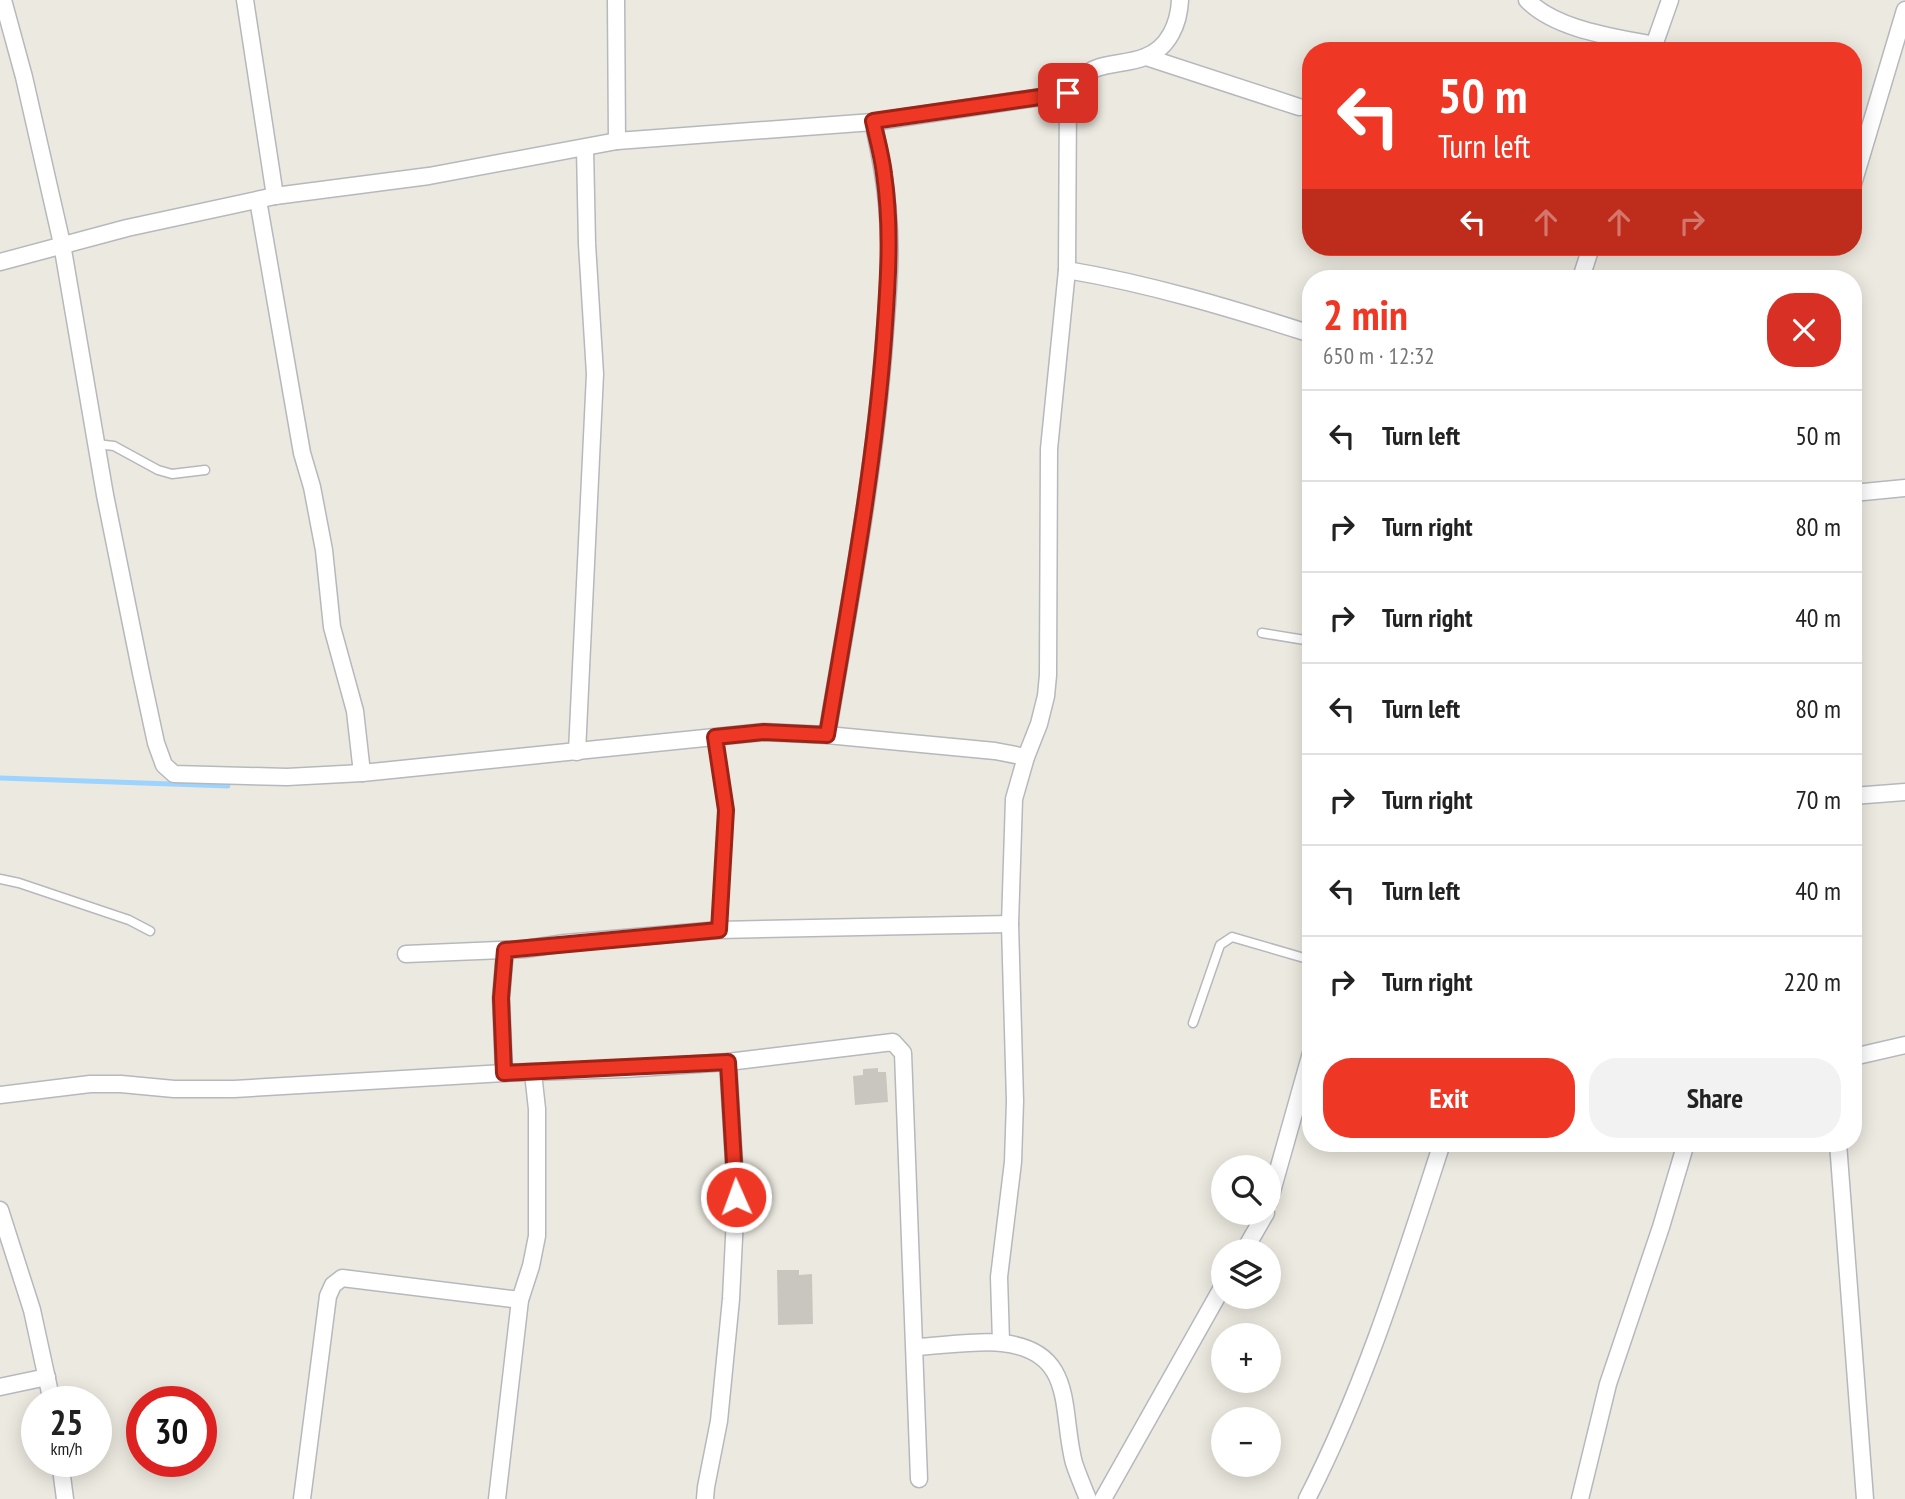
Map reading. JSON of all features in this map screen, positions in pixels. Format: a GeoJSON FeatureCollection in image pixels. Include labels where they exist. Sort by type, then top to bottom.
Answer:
{"type":"FeatureCollection","features":[{"type":"Feature","properties":{"kind":"street"},"geometry":{"type":"LineString","coordinates":[[3,0],[24,77],[61,244],[96,444],[156,743],[164,765],[174,774],[287,777],[362,773],[764,732],[827,735],[995,751],[1026,757]]}},
{"type":"Feature","properties":{"kind":"street"},"geometry":{"type":"LineString","coordinates":[[245,0],[275,196]]}},
{"type":"Feature","properties":{"kind":"street"},"geometry":{"type":"LineString","coordinates":[[616,0],[617,141]]}},
{"type":"Feature","properties":{"kind":"street"},"geometry":{"type":"LineString","coordinates":[[1002,1342],[999,1277],[1013,1162],[1015,1101],[1010,924],[1014,799],[1039,724],[1048,675],[1049,449],[1067,270],[1068,93],[1080,79],[1095,68],[1146,57],[1160,48],[1173,32],[1179,15],[1180,0]]}},
{"type":"Feature","properties":{"kind":"street"},"geometry":{"type":"LineString","coordinates":[[1527,0],[1555,19],[1631,42]]}},
{"type":"Feature","properties":{"kind":"street"},"geometry":{"type":"LineString","coordinates":[[1655,42],[1670,0]]}},
{"type":"Feature","properties":{"kind":"street"},"geometry":{"type":"LineString","coordinates":[[1862,154],[1905,10]]}},
{"type":"Feature","properties":{"kind":"street"},"geometry":{"type":"LineString","coordinates":[[1146,57],[1299,107]]}},
{"type":"Feature","properties":{"kind":"street"},"geometry":{"type":"LineString","coordinates":[[0,262],[61,244],[275,196],[429,176],[617,141],[873,121],[1068,93]]}},
{"type":"Feature","properties":{"kind":"street"},"geometry":{"type":"LineString","coordinates":[[827,735],[875,449],[882,373],[889,219],[884,174],[873,121]]}},
{"type":"Feature","properties":{"kind":"street"},"geometry":{"type":"LineString","coordinates":[[577,752],[595,374],[587,244],[585,148]]}},
{"type":"Feature","properties":{"kind":"street"},"geometry":{"type":"LineString","coordinates":[[258,200],[302,453],[312,487],[324,550],[332,627],[355,711],[362,773]]}},
{"type":"Feature","properties":{"kind":"street"},"geometry":{"type":"LineString","coordinates":[[1067,270],[1117,278],[1206,301],[1302,331]]}},
{"type":"Feature","properties":{"kind":"street"},"geometry":{"type":"LineString","coordinates":[[1862,492],[1905,488]]}},
{"type":"Feature","properties":{"kind":"street"},"geometry":{"type":"LineString","coordinates":[[1862,795],[1905,792]]}},
{"type":"Feature","properties":{"kind":"street"},"geometry":{"type":"LineString","coordinates":[[406,954],[505,950],[719,930],[1010,924]]}},
{"type":"Feature","properties":{"kind":"street"},"geometry":{"type":"LineString","coordinates":[[504,1073],[501,998],[505,950]]}},
{"type":"Feature","properties":{"kind":"street"},"geometry":{"type":"LineString","coordinates":[[0,1095],[90,1084],[121,1084],[174,1090],[234,1089],[728,1062],[892,1042],[904,1053],[919,1479]]}},
{"type":"Feature","properties":{"kind":"street"},"geometry":{"type":"LineString","coordinates":[[1862,1055],[1905,1045]]}},
{"type":"Feature","properties":{"kind":"street"},"geometry":{"type":"LineString","coordinates":[[705,1499],[719,1421],[732,1287],[736,1197],[728,1062]]}},
{"type":"Feature","properties":{"kind":"street"},"geometry":{"type":"LineString","coordinates":[[497,1499],[520,1300],[537,1236],[537,1109],[533,1073]]}},
{"type":"Feature","properties":{"kind":"street"},"geometry":{"type":"LineString","coordinates":[[1281,1159],[1302,1085]]}},
{"type":"Feature","properties":{"kind":"street"},"geometry":{"type":"LineString","coordinates":[[1307,1499],[1328,1459],[1368,1362],[1438,1152]]}},
{"type":"Feature","properties":{"kind":"street"},"geometry":{"type":"LineString","coordinates":[[1580,1499],[1608,1384],[1683,1152]]}},
{"type":"Feature","properties":{"kind":"street"},"geometry":{"type":"LineString","coordinates":[[1839,1152],[1865,1499]]}},
{"type":"Feature","properties":{"kind":"street"},"geometry":{"type":"LineString","coordinates":[[0,1210],[32,1310],[49,1386]]}},
{"type":"Feature","properties":{"kind":"street"},"geometry":{"type":"LineString","coordinates":[[302,1499],[328,1296],[333,1286],[342,1278],[520,1300]]}},
{"type":"Feature","properties":{"kind":"street"},"geometry":{"type":"LineString","coordinates":[[1103,1499],[1211,1307]]}},
{"type":"Feature","properties":{"kind":"street"},"geometry":{"type":"LineString","coordinates":[[915,1347],[1002,1342],[1030,1350],[1044,1360],[1059,1376],[1066,1404],[1074,1463],[1088,1499]]}},
{"type":"Feature","properties":{"kind":"street"},"geometry":{"type":"LineString","coordinates":[[0,1387],[47,1377]]}},
{"type":"Feature","properties":{"kind":"street"},"geometry":{"type":"LineString","coordinates":[[62,1477],[65,1499]]}},
{"type":"Feature","properties":{"kind":"lane"},"geometry":{"type":"LineString","coordinates":[[96,444],[114,446],[172,474],[205,470]]}},
{"type":"Feature","properties":{"kind":"lane"},"geometry":{"type":"LineString","coordinates":[[1262,633],[1302,640]]}},
{"type":"Feature","properties":{"kind":"lane"},"geometry":{"type":"LineString","coordinates":[[715,737],[726,810],[719,930]]}},
{"type":"Feature","properties":{"kind":"lane"},"geometry":{"type":"LineString","coordinates":[[0,879],[117,916],[150,931]]}},
{"type":"Feature","properties":{"kind":"lane"},"geometry":{"type":"LineString","coordinates":[[1193,1023],[1220,945],[1232,937],[1302,957]]}},
{"type":"Feature","properties":{"kind":"building"},"geometry":{"type":"Polygon","coordinates":[[[878,1068],[878,1072],[886,1072],[888,1102],[855,1105],[853,1076],[863,1075],[863,1069],[878,1068]]]}},
{"type":"Feature","properties":{"kind":"building"},"geometry":{"type":"Polygon","coordinates":[[[777,1270],[799,1270],[799,1275],[812,1274],[813,1324],[778,1325],[777,1270]]]}},
{"type":"Feature","properties":{"kind":"waterway"},"geometry":{"type":"LineString","coordinates":[[0,778],[228,786]]}},
{"type":"Feature","properties":{"kind":"route"},"geometry":{"type":"LineString","coordinates":[[736,1197],[728,1062],[504,1073],[501,998],[505,950],[719,930],[726,810],[715,737],[764,732],[827,735],[875,449],[882,373],[889,219],[884,174],[873,121],[1068,93]]}}]}
